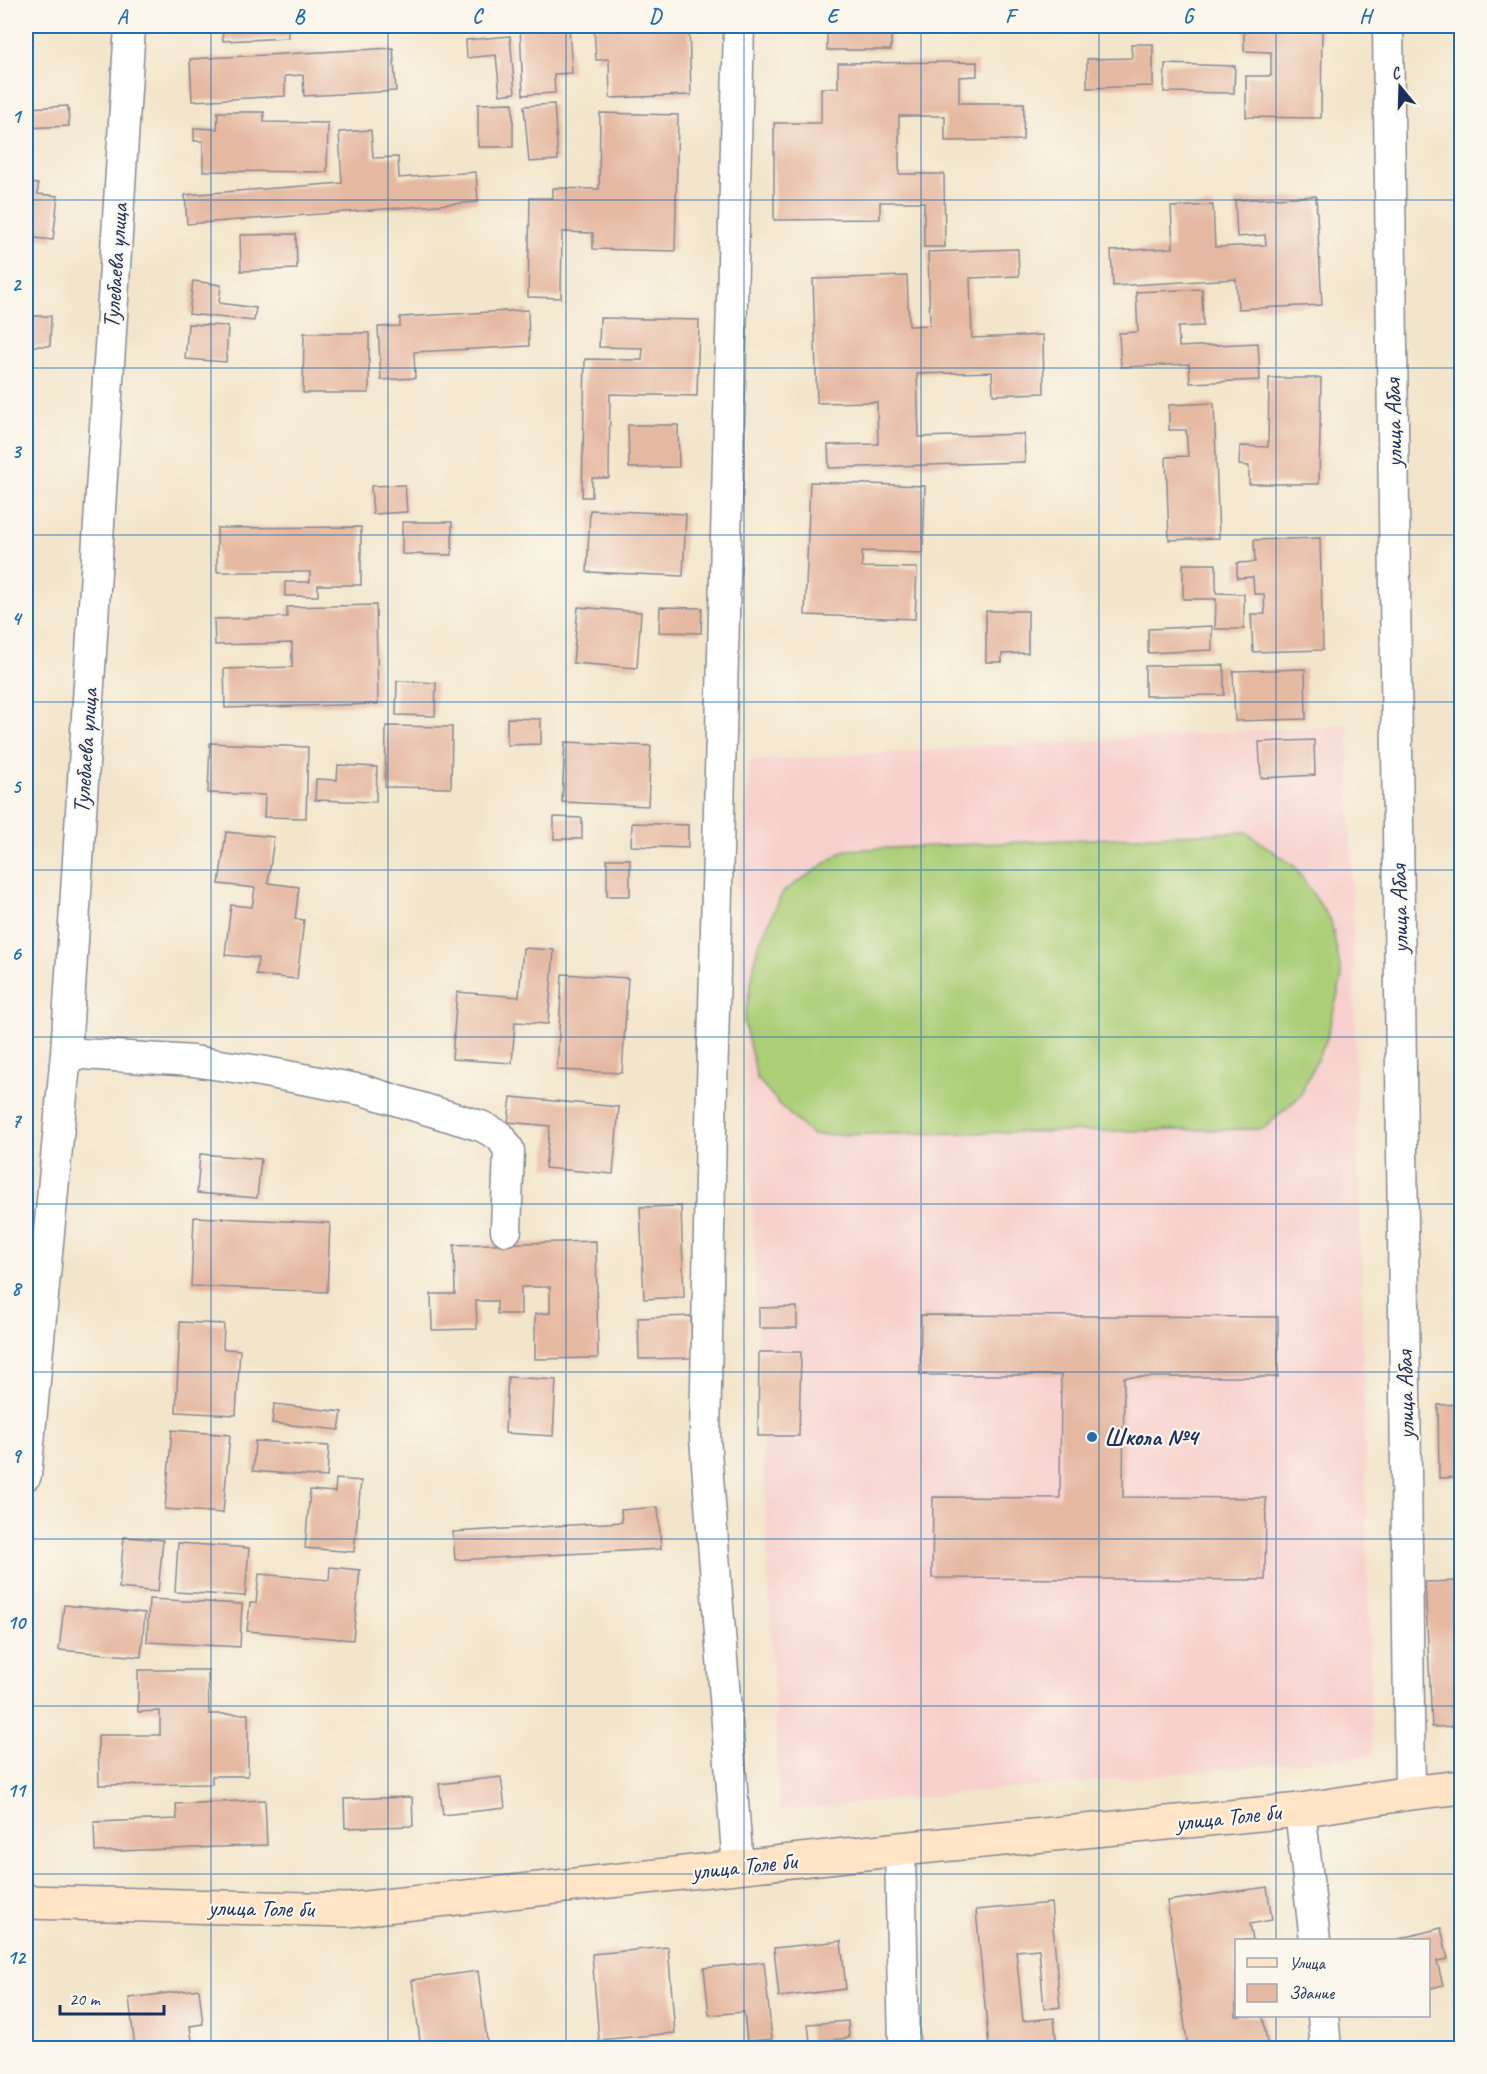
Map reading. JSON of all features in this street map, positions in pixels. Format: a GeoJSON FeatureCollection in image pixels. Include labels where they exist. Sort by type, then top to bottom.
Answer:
{"type":"FeatureCollection","features":[{"type":"Feature","properties":{"kind":"main road","name":"улица Толе би"},"geometry":{"type":"LineString","coordinates":[[26,1902],[348,1910],[900,1849],[1300,1810],[1410,1793],[1461,1788]]}},
{"type":"Feature","properties":{"kind":"street","name":"Тулебаева улица"},"geometry":{"type":"LineString","coordinates":[[26,1474],[66,1053],[130,26]]}},
{"type":"Feature","properties":{"kind":"street"},"geometry":{"type":"LineString","coordinates":[[738,1867],[705,1437],[739,26]]}},
{"type":"Feature","properties":{"kind":"street","name":"улица Абая"},"geometry":{"type":"LineString","coordinates":[[1388,26],[1410,1793]]}},
{"type":"Feature","properties":{"kind":"street"},"geometry":{"type":"LineString","coordinates":[[66,1053],[193,1061],[260,1071],[362,1090],[481,1126],[500,1136],[509,1150],[506,1230]]}},
{"type":"Feature","properties":{"kind":"street"},"geometry":{"type":"LineString","coordinates":[[1300,1810],[1314,1939]]}},
{"type":"Feature","properties":{"kind":"street"},"geometry":{"type":"LineString","coordinates":[[900,1849],[904,2049]]}},
{"type":"Feature","properties":{"kind":"street"},"geometry":{"type":"LineString","coordinates":[[1323,2017],[1326,2049]]}},
{"type":"Feature","properties":{"kind":"shaded area"},"geometry":{"type":"Polygon","coordinates":[[[1348,725],[1372,1755],[779,1811],[738,890],[750,761],[1348,725]]]}},
{"type":"Feature","properties":{"kind":"green space"},"geometry":{"type":"Polygon","coordinates":[[[1246,832],[1294,866],[1331,921],[1342,977],[1327,1038],[1300,1096],[1263,1129],[812,1135],[783,1108],[757,1078],[744,1022],[758,946],[783,892],[845,850],[1246,832]]]}},
{"type":"Feature","properties":{"kind":"building"},"geometry":{"type":"Polygon","coordinates":[[[222,26],[288,26],[288,38],[223,41],[222,26]]]}},
{"type":"Feature","properties":{"kind":"building"},"geometry":{"type":"Polygon","coordinates":[[[520,26],[569,26],[572,73],[554,74],[555,93],[523,95],[520,26]]]}},
{"type":"Feature","properties":{"kind":"building"},"geometry":{"type":"Polygon","coordinates":[[[689,26],[691,95],[610,98],[609,59],[596,60],[594,28],[689,26]]]}},
{"type":"Feature","properties":{"kind":"building"},"geometry":{"type":"Polygon","coordinates":[[[827,26],[891,26],[891,50],[827,50],[827,26]]]}},
{"type":"Feature","properties":{"kind":"building"},"geometry":{"type":"Polygon","coordinates":[[[1244,26],[1322,26],[1321,118],[1246,117],[1246,76],[1271,76],[1271,52],[1244,51],[1244,26]]]}},
{"type":"Feature","properties":{"kind":"building"},"geometry":{"type":"Polygon","coordinates":[[[510,36],[515,93],[500,95],[496,55],[467,58],[466,40],[510,36]]]}},
{"type":"Feature","properties":{"kind":"building"},"geometry":{"type":"Polygon","coordinates":[[[1131,44],[1153,44],[1153,86],[1087,88],[1087,59],[1132,58],[1131,44]]]}},
{"type":"Feature","properties":{"kind":"building"},"geometry":{"type":"Polygon","coordinates":[[[393,48],[396,91],[304,96],[303,75],[285,76],[285,96],[192,101],[190,59],[393,48]]]}},
{"type":"Feature","properties":{"kind":"building"},"geometry":{"type":"Polygon","coordinates":[[[977,62],[977,76],[959,77],[959,103],[1024,103],[1023,140],[945,141],[945,116],[899,116],[899,174],[944,174],[945,247],[924,247],[924,202],[880,202],[880,219],[774,220],[774,123],[821,123],[821,88],[838,88],[838,63],[977,62]]]}},
{"type":"Feature","properties":{"kind":"building"},"geometry":{"type":"Polygon","coordinates":[[[1165,64],[1235,66],[1234,93],[1164,92],[1165,64]]]}},
{"type":"Feature","properties":{"kind":"building"},"geometry":{"type":"Polygon","coordinates":[[[513,103],[513,147],[478,147],[478,104],[513,103]]]}},
{"type":"Feature","properties":{"kind":"building"},"geometry":{"type":"Polygon","coordinates":[[[554,104],[558,160],[529,162],[524,106],[554,104]]]}},
{"type":"Feature","properties":{"kind":"building"},"geometry":{"type":"Polygon","coordinates":[[[68,106],[69,126],[26,128],[26,108],[68,106]]]}},
{"type":"Feature","properties":{"kind":"building"},"geometry":{"type":"Polygon","coordinates":[[[218,112],[264,112],[264,122],[328,123],[327,172],[203,171],[203,141],[194,141],[194,128],[217,129],[218,112]]]}},
{"type":"Feature","properties":{"kind":"building"},"geometry":{"type":"Polygon","coordinates":[[[600,113],[678,115],[675,251],[593,249],[593,233],[562,232],[561,298],[528,297],[530,198],[553,198],[553,188],[599,189],[600,113]]]}},
{"type":"Feature","properties":{"kind":"building"},"geometry":{"type":"Polygon","coordinates":[[[371,130],[373,158],[398,157],[399,178],[476,172],[478,202],[187,224],[185,195],[342,183],[339,132],[371,130]]]}},
{"type":"Feature","properties":{"kind":"building"},"geometry":{"type":"Polygon","coordinates":[[[26,183],[38,184],[38,194],[58,196],[53,240],[26,237],[26,183]]]}},
{"type":"Feature","properties":{"kind":"building"},"geometry":{"type":"Polygon","coordinates":[[[1316,196],[1322,305],[1238,309],[1236,279],[1113,286],[1111,251],[1173,248],[1171,207],[1213,205],[1215,247],[1266,245],[1265,235],[1237,237],[1235,200],[1316,196]]]}},
{"type":"Feature","properties":{"kind":"building"},"geometry":{"type":"Polygon","coordinates":[[[296,234],[297,269],[241,271],[240,235],[296,234]]]}},
{"type":"Feature","properties":{"kind":"building"},"geometry":{"type":"Polygon","coordinates":[[[1018,249],[1019,276],[970,278],[972,338],[1043,335],[1044,393],[993,395],[992,372],[917,374],[919,437],[1024,434],[1025,462],[829,468],[828,445],[878,444],[877,402],[817,403],[813,279],[907,276],[909,326],[930,325],[928,252],[1018,249]]]}},
{"type":"Feature","properties":{"kind":"building"},"geometry":{"type":"Polygon","coordinates":[[[193,281],[221,285],[219,303],[256,308],[254,321],[189,314],[193,281]]]}},
{"type":"Feature","properties":{"kind":"building"},"geometry":{"type":"Polygon","coordinates":[[[1202,289],[1203,326],[1178,327],[1179,347],[1258,343],[1260,380],[1190,383],[1189,364],[1121,367],[1119,333],[1138,332],[1136,292],[1202,289]]]}},
{"type":"Feature","properties":{"kind":"building"},"geometry":{"type":"Polygon","coordinates":[[[528,310],[529,346],[414,352],[415,378],[381,380],[378,327],[400,326],[400,317],[528,310]]]}},
{"type":"Feature","properties":{"kind":"building"},"geometry":{"type":"Polygon","coordinates":[[[26,316],[51,316],[50,346],[26,346],[26,316]]]}},
{"type":"Feature","properties":{"kind":"building"},"geometry":{"type":"Polygon","coordinates":[[[600,318],[699,320],[697,396],[610,394],[609,478],[592,478],[592,497],[582,497],[585,359],[642,360],[643,348],[599,347],[600,318]]]}},
{"type":"Feature","properties":{"kind":"building"},"geometry":{"type":"Polygon","coordinates":[[[188,324],[228,326],[226,362],[185,359],[188,324]]]}},
{"type":"Feature","properties":{"kind":"building"},"geometry":{"type":"Polygon","coordinates":[[[304,333],[369,333],[369,393],[303,393],[304,333]]]}},
{"type":"Feature","properties":{"kind":"building"},"geometry":{"type":"Polygon","coordinates":[[[1269,378],[1321,378],[1319,484],[1249,484],[1249,466],[1239,465],[1240,446],[1268,447],[1269,378]]]}},
{"type":"Feature","properties":{"kind":"building"},"geometry":{"type":"Polygon","coordinates":[[[1214,403],[1219,538],[1169,540],[1166,457],[1188,456],[1186,430],[1169,430],[1169,405],[1214,403]]]}},
{"type":"Feature","properties":{"kind":"building"},"geometry":{"type":"Polygon","coordinates":[[[628,425],[678,425],[679,467],[629,468],[628,425]]]}},
{"type":"Feature","properties":{"kind":"building"},"geometry":{"type":"Polygon","coordinates":[[[810,482],[925,486],[923,553],[862,551],[862,567],[917,568],[915,619],[805,615],[810,482]]]}},
{"type":"Feature","properties":{"kind":"building"},"geometry":{"type":"Polygon","coordinates":[[[405,485],[407,512],[373,514],[371,486],[405,485]]]}},
{"type":"Feature","properties":{"kind":"building"},"geometry":{"type":"Polygon","coordinates":[[[590,510],[686,514],[683,576],[587,572],[590,510]]]}},
{"type":"Feature","properties":{"kind":"building"},"geometry":{"type":"Polygon","coordinates":[[[402,522],[452,522],[452,555],[402,554],[402,522]]]}},
{"type":"Feature","properties":{"kind":"building"},"geometry":{"type":"Polygon","coordinates":[[[361,527],[361,585],[318,585],[318,596],[285,596],[285,582],[310,582],[310,572],[217,572],[217,528],[361,527]]]}},
{"type":"Feature","properties":{"kind":"building"},"geometry":{"type":"Polygon","coordinates":[[[1320,538],[1323,650],[1253,652],[1251,614],[1265,614],[1264,594],[1254,594],[1253,577],[1237,578],[1237,563],[1255,562],[1254,540],[1320,538]]]}},
{"type":"Feature","properties":{"kind":"building"},"geometry":{"type":"Polygon","coordinates":[[[1183,564],[1216,564],[1216,593],[1244,594],[1244,629],[1215,629],[1216,599],[1183,599],[1183,564]]]}},
{"type":"Feature","properties":{"kind":"building"},"geometry":{"type":"Polygon","coordinates":[[[26,566],[30,567],[30,595],[26,595],[26,566]]]}},
{"type":"Feature","properties":{"kind":"building"},"geometry":{"type":"Polygon","coordinates":[[[376,605],[378,704],[225,708],[224,669],[292,667],[292,643],[215,645],[214,619],[287,617],[287,607],[376,605]]]}},
{"type":"Feature","properties":{"kind":"building"},"geometry":{"type":"Polygon","coordinates":[[[578,607],[641,612],[637,668],[573,663],[578,607]]]}},
{"type":"Feature","properties":{"kind":"building"},"geometry":{"type":"Polygon","coordinates":[[[660,607],[702,608],[701,633],[659,632],[660,607]]]}},
{"type":"Feature","properties":{"kind":"building"},"geometry":{"type":"Polygon","coordinates":[[[986,611],[1028,611],[1028,653],[1002,654],[1002,662],[986,662],[986,611]]]}},
{"type":"Feature","properties":{"kind":"building"},"geometry":{"type":"Polygon","coordinates":[[[1212,626],[1212,650],[1148,653],[1148,629],[1212,626]]]}},
{"type":"Feature","properties":{"kind":"building"},"geometry":{"type":"Polygon","coordinates":[[[1224,665],[1224,695],[1145,696],[1145,666],[1224,665]]]}},
{"type":"Feature","properties":{"kind":"building"},"geometry":{"type":"Polygon","coordinates":[[[1305,669],[1306,719],[1235,721],[1233,671],[1305,669]]]}},
{"type":"Feature","properties":{"kind":"building"},"geometry":{"type":"Polygon","coordinates":[[[397,681],[436,683],[435,716],[396,715],[397,681]]]}},
{"type":"Feature","properties":{"kind":"building"},"geometry":{"type":"Polygon","coordinates":[[[507,718],[541,719],[541,744],[507,745],[507,718]]]}},
{"type":"Feature","properties":{"kind":"building"},"geometry":{"type":"Polygon","coordinates":[[[386,726],[452,727],[451,788],[385,787],[386,726]]]}},
{"type":"Feature","properties":{"kind":"building"},"geometry":{"type":"Polygon","coordinates":[[[1314,740],[1315,775],[1261,778],[1259,742],[1314,740]]]}},
{"type":"Feature","properties":{"kind":"building"},"geometry":{"type":"Polygon","coordinates":[[[565,742],[651,746],[648,806],[562,802],[565,742]]]}},
{"type":"Feature","properties":{"kind":"building"},"geometry":{"type":"Polygon","coordinates":[[[210,743],[308,747],[306,818],[264,817],[265,795],[208,793],[210,743]]]}},
{"type":"Feature","properties":{"kind":"building"},"geometry":{"type":"Polygon","coordinates":[[[338,765],[377,767],[376,802],[315,800],[316,779],[337,780],[338,765]]]}},
{"type":"Feature","properties":{"kind":"building"},"geometry":{"type":"Polygon","coordinates":[[[554,817],[582,818],[582,839],[554,839],[554,817]]]}},
{"type":"Feature","properties":{"kind":"building"},"geometry":{"type":"Polygon","coordinates":[[[632,823],[688,825],[688,848],[631,846],[632,823]]]}},
{"type":"Feature","properties":{"kind":"building"},"geometry":{"type":"Polygon","coordinates":[[[226,832],[274,837],[268,883],[299,887],[295,919],[304,920],[297,979],[256,975],[258,958],[225,955],[231,905],[252,907],[255,888],[219,884],[226,832]]]}},
{"type":"Feature","properties":{"kind":"building"},"geometry":{"type":"Polygon","coordinates":[[[607,859],[630,859],[630,896],[607,896],[607,859]]]}},
{"type":"Feature","properties":{"kind":"building"},"geometry":{"type":"Polygon","coordinates":[[[523,948],[554,950],[548,1024],[515,1022],[512,1063],[452,1059],[457,992],[519,997],[523,948]]]}},
{"type":"Feature","properties":{"kind":"building"},"geometry":{"type":"Polygon","coordinates":[[[562,974],[628,978],[622,1073],[557,1070],[562,974]]]}},
{"type":"Feature","properties":{"kind":"building"},"geometry":{"type":"Polygon","coordinates":[[[511,1097],[619,1107],[613,1174],[545,1168],[550,1126],[508,1122],[511,1097]]]}},
{"type":"Feature","properties":{"kind":"building"},"geometry":{"type":"Polygon","coordinates":[[[200,1154],[261,1159],[257,1198],[197,1193],[200,1154]]]}},
{"type":"Feature","properties":{"kind":"building"},"geometry":{"type":"Polygon","coordinates":[[[681,1206],[684,1297],[644,1299],[640,1207],[681,1206]]]}},
{"type":"Feature","properties":{"kind":"building"},"geometry":{"type":"Polygon","coordinates":[[[194,1217],[330,1223],[327,1292],[191,1286],[194,1217]]]}},
{"type":"Feature","properties":{"kind":"building"},"geometry":{"type":"Polygon","coordinates":[[[596,1241],[598,1358],[535,1359],[535,1314],[550,1313],[550,1287],[521,1287],[521,1314],[497,1314],[497,1301],[476,1301],[477,1329],[432,1330],[431,1294],[455,1294],[454,1245],[596,1241]]]}},
{"type":"Feature","properties":{"kind":"building"},"geometry":{"type":"Polygon","coordinates":[[[797,1307],[797,1328],[759,1328],[759,1308],[797,1307]]]}},
{"type":"Feature","properties":{"kind":"building","name":"Школа №4"},"geometry":{"type":"Polygon","coordinates":[[[921,1315],[1278,1317],[1278,1377],[1124,1377],[1123,1497],[1266,1498],[1265,1580],[932,1578],[933,1497],[1060,1498],[1061,1375],[920,1375],[921,1315]]]}},
{"type":"Feature","properties":{"kind":"building"},"geometry":{"type":"Polygon","coordinates":[[[691,1316],[692,1358],[639,1359],[638,1318],[691,1316]]]}},
{"type":"Feature","properties":{"kind":"building"},"geometry":{"type":"Polygon","coordinates":[[[180,1322],[224,1324],[223,1349],[240,1350],[236,1415],[176,1412],[180,1322]]]}},
{"type":"Feature","properties":{"kind":"building"},"geometry":{"type":"Polygon","coordinates":[[[759,1352],[801,1352],[799,1436],[758,1436],[759,1352]]]}},
{"type":"Feature","properties":{"kind":"building"},"geometry":{"type":"Polygon","coordinates":[[[508,1377],[556,1380],[553,1436],[505,1433],[508,1377]]]}},
{"type":"Feature","properties":{"kind":"building"},"geometry":{"type":"Polygon","coordinates":[[[274,1404],[342,1412],[339,1430],[272,1423],[274,1404]]]}},
{"type":"Feature","properties":{"kind":"building"},"geometry":{"type":"Polygon","coordinates":[[[1462,1404],[1462,1477],[1439,1478],[1438,1405],[1462,1404]]]}},
{"type":"Feature","properties":{"kind":"building"},"geometry":{"type":"Polygon","coordinates":[[[172,1430],[230,1435],[223,1513],[165,1509],[172,1430]]]}},
{"type":"Feature","properties":{"kind":"building"},"geometry":{"type":"Polygon","coordinates":[[[255,1441],[329,1446],[327,1477],[253,1471],[255,1441]]]}},
{"type":"Feature","properties":{"kind":"building"},"geometry":{"type":"Polygon","coordinates":[[[336,1479],[361,1481],[354,1552],[305,1548],[310,1490],[335,1492],[336,1479]]]}},
{"type":"Feature","properties":{"kind":"building"},"geometry":{"type":"Polygon","coordinates":[[[658,1507],[661,1549],[455,1560],[453,1532],[622,1522],[621,1510],[658,1507]]]}},
{"type":"Feature","properties":{"kind":"building"},"geometry":{"type":"Polygon","coordinates":[[[124,1537],[163,1540],[158,1592],[119,1588],[124,1537]]]}},
{"type":"Feature","properties":{"kind":"building"},"geometry":{"type":"Polygon","coordinates":[[[178,1543],[249,1548],[245,1596],[175,1592],[178,1543]]]}},
{"type":"Feature","properties":{"kind":"building"},"geometry":{"type":"Polygon","coordinates":[[[330,1567],[360,1570],[353,1640],[247,1631],[250,1603],[256,1603],[259,1574],[329,1580],[330,1567]]]}},
{"type":"Feature","properties":{"kind":"building"},"geometry":{"type":"Polygon","coordinates":[[[1462,1581],[1462,1726],[1432,1727],[1425,1582],[1462,1581]]]}},
{"type":"Feature","properties":{"kind":"building"},"geometry":{"type":"Polygon","coordinates":[[[149,1599],[242,1604],[240,1647],[147,1642],[149,1599]]]}},
{"type":"Feature","properties":{"kind":"building"},"geometry":{"type":"Polygon","coordinates":[[[64,1605],[145,1613],[141,1657],[59,1650],[64,1605]]]}},
{"type":"Feature","properties":{"kind":"building"},"geometry":{"type":"Polygon","coordinates":[[[138,1670],[208,1670],[209,1714],[248,1714],[248,1776],[212,1776],[212,1784],[99,1785],[98,1735],[160,1735],[160,1711],[138,1712],[138,1670]]]}},
{"type":"Feature","properties":{"kind":"building"},"geometry":{"type":"Polygon","coordinates":[[[501,1777],[505,1808],[443,1815],[439,1784],[501,1777]]]}},
{"type":"Feature","properties":{"kind":"building"},"geometry":{"type":"Polygon","coordinates":[[[412,1797],[413,1826],[345,1828],[344,1799],[412,1797]]]}},
{"type":"Feature","properties":{"kind":"building"},"geometry":{"type":"Polygon","coordinates":[[[265,1800],[267,1845],[95,1852],[94,1822],[177,1819],[176,1804],[265,1800]]]}},
{"type":"Feature","properties":{"kind":"building"},"geometry":{"type":"Polygon","coordinates":[[[1267,1887],[1272,1920],[1250,1924],[1253,1939],[1235,1939],[1235,2017],[1263,2017],[1267,2043],[1225,2048],[1188,2048],[1167,1901],[1267,1887]]]}},
{"type":"Feature","properties":{"kind":"building"},"geometry":{"type":"Polygon","coordinates":[[[1051,1903],[1060,2007],[1044,2009],[1039,1949],[1016,1951],[1023,2021],[1054,2018],[1057,2048],[989,2048],[976,1910],[1051,1903]]]}},
{"type":"Feature","properties":{"kind":"building"},"geometry":{"type":"Polygon","coordinates":[[[1441,1928],[1448,1959],[1437,1961],[1443,1985],[1430,1988],[1430,1939],[1399,1939],[1441,1928]]]}},
{"type":"Feature","properties":{"kind":"building"},"geometry":{"type":"Polygon","coordinates":[[[841,1941],[846,1989],[779,1997],[774,1948],[841,1941]]]}},
{"type":"Feature","properties":{"kind":"building"},"geometry":{"type":"Polygon","coordinates":[[[668,1947],[675,2033],[599,2040],[592,1954],[668,1947]]]}},
{"type":"Feature","properties":{"kind":"building"},"geometry":{"type":"Polygon","coordinates":[[[764,1962],[772,2039],[747,2041],[744,2012],[709,2015],[704,1968],[764,1962]]]}},
{"type":"Feature","properties":{"kind":"building"},"geometry":{"type":"Polygon","coordinates":[[[478,1971],[488,2048],[421,2048],[412,1980],[478,1971]]]}},
{"type":"Feature","properties":{"kind":"building"},"geometry":{"type":"Polygon","coordinates":[[[199,1989],[203,2024],[190,2026],[193,2048],[135,2048],[129,1998],[199,1989]]]}},
{"type":"Feature","properties":{"kind":"building"},"geometry":{"type":"Polygon","coordinates":[[[848,2021],[849,2038],[810,2042],[808,2024],[848,2021]]]}},
{"type":"Feature","properties":{"kind":"place","name":"Школа №4"},"geometry":{"type":"Point","coordinates":[1092,1437]}}]}
